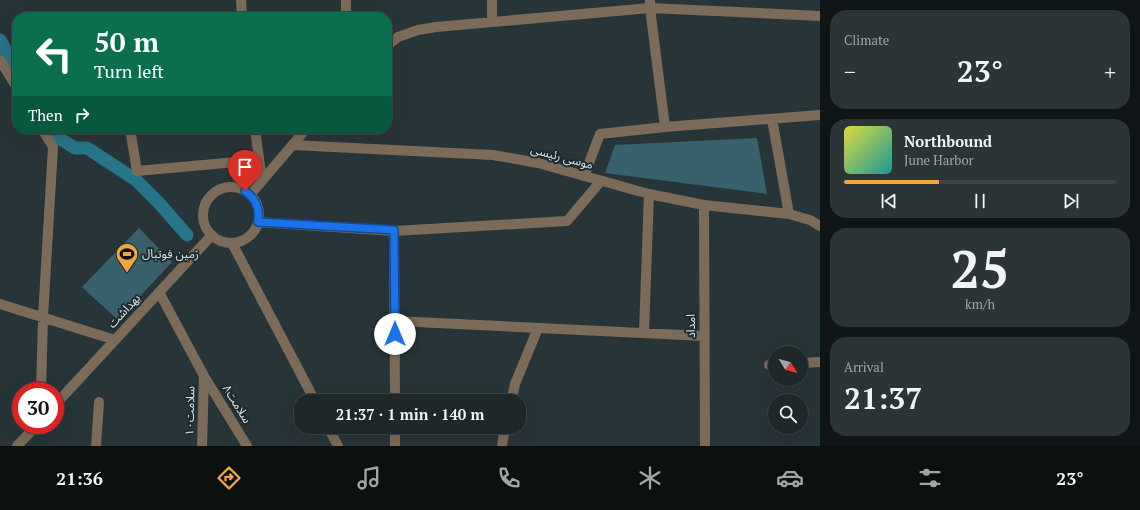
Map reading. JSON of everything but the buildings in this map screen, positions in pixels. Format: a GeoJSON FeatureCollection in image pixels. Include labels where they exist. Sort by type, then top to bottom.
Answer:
{"type":"FeatureCollection","features":[{"type":"Feature","properties":{"kind":"street"},"geometry":{"type":"LineString","coordinates":[[242,0],[242,12]]}},
{"type":"Feature","properties":{"kind":"street"},"geometry":{"type":"LineString","coordinates":[[346,0],[346,12]]}},
{"type":"Feature","properties":{"kind":"street"},"geometry":{"type":"LineString","coordinates":[[492,0],[492,22]]}},
{"type":"Feature","properties":{"kind":"street"},"geometry":{"type":"LineString","coordinates":[[650,4],[665,127]]}},
{"type":"Feature","properties":{"kind":"street"},"geometry":{"type":"LineString","coordinates":[[392,42],[398,37],[418,30],[650,4],[820,16]]}},
{"type":"Feature","properties":{"kind":"street"},"geometry":{"type":"LineString","coordinates":[[0,60],[12,80]]}},
{"type":"Feature","properties":{"kind":"street"},"geometry":{"type":"LineString","coordinates":[[584,176],[600,134],[665,127],[820,115]]}},
{"type":"Feature","properties":{"kind":"street"},"geometry":{"type":"LineString","coordinates":[[772,119],[790,214]]}},
{"type":"Feature","properties":{"kind":"street"},"geometry":{"type":"LineString","coordinates":[[41,382],[43,317],[53,147],[45,134]]}},
{"type":"Feature","properties":{"kind":"street"},"geometry":{"type":"LineString","coordinates":[[131,134],[136,171],[259,160]]}},
{"type":"Feature","properties":{"kind":"street"},"geometry":{"type":"LineString","coordinates":[[256,134],[262,182]]}},
{"type":"Feature","properties":{"kind":"street"},"geometry":{"type":"LineString","coordinates":[[250,195],[302,134]]}},
{"type":"Feature","properties":{"kind":"street","name":"موسی رئیسی"},"geometry":{"type":"LineString","coordinates":[[293,144],[493,155],[538,163],[649,194],[704,205],[790,214],[810,220],[820,226]]}},
{"type":"Feature","properties":{"kind":"street"},"geometry":{"type":"LineString","coordinates":[[258,222],[394,230],[567,221],[601,181]]}},
{"type":"Feature","properties":{"kind":"street"},"geometry":{"type":"LineString","coordinates":[[238,188],[245,191],[255,201],[259,214],[258,222],[256,228],[246,239],[232,243],[225,242],[218,240],[208,230],[205,223],[204,209],[211,196],[217,192],[224,189],[238,188]]}},
{"type":"Feature","properties":{"kind":"street"},"geometry":{"type":"LineString","coordinates":[[644,333],[649,194]]}},
{"type":"Feature","properties":{"kind":"street","name":"امداد"},"geometry":{"type":"LineString","coordinates":[[704,205],[705,446]]}},
{"type":"Feature","properties":{"kind":"street"},"geometry":{"type":"LineString","coordinates":[[394,230],[395,394]]}},
{"type":"Feature","properties":{"kind":"street","name":"بهداشت"},"geometry":{"type":"LineString","coordinates":[[64,395],[212,235]]}},
{"type":"Feature","properties":{"kind":"street"},"geometry":{"type":"LineString","coordinates":[[232,243],[311,394]]}},
{"type":"Feature","properties":{"kind":"street","name":"سلامت۸"},"geometry":{"type":"LineString","coordinates":[[159,292],[204,376],[247,446]]}},
{"type":"Feature","properties":{"kind":"street"},"geometry":{"type":"LineString","coordinates":[[0,304],[115,340]]}},
{"type":"Feature","properties":{"kind":"street"},"geometry":{"type":"LineString","coordinates":[[395,321],[704,336]]}},
{"type":"Feature","properties":{"kind":"street"},"geometry":{"type":"LineString","coordinates":[[512,394],[514,384],[538,328]]}},
{"type":"Feature","properties":{"kind":"street"},"geometry":{"type":"LineString","coordinates":[[808,363],[820,362]]}},
{"type":"Feature","properties":{"kind":"street","name":"سلامت۱۰"},"geometry":{"type":"LineString","coordinates":[[202,446],[204,376]]}},
{"type":"Feature","properties":{"kind":"street"},"geometry":{"type":"LineString","coordinates":[[96,446],[99,402]]}},
{"type":"Feature","properties":{"kind":"street"},"geometry":{"type":"LineString","coordinates":[[17,446],[28,434]]}},
{"type":"Feature","properties":{"kind":"street"},"geometry":{"type":"LineString","coordinates":[[332,434],[338,446]]}},
{"type":"Feature","properties":{"kind":"street"},"geometry":{"type":"LineString","coordinates":[[395,434],[395,446]]}},
{"type":"Feature","properties":{"kind":"street"},"geometry":{"type":"LineString","coordinates":[[502,446],[504,434]]}},
{"type":"Feature","properties":{"kind":"shaded area"},"geometry":{"type":"Polygon","coordinates":[[[757,138],[767,194],[605,173],[615,145],[757,138]]]}},
{"type":"Feature","properties":{"kind":"shaded area","name":"زمین فوتبال"},"geometry":{"type":"Polygon","coordinates":[[[139,228],[172,262],[118,320],[82,287],[139,228]]]}},
{"type":"Feature","properties":{"kind":"waterway"},"geometry":{"type":"LineString","coordinates":[[0,40],[12,62]]}},
{"type":"Feature","properties":{"kind":"waterway"},"geometry":{"type":"LineString","coordinates":[[53,134],[75,148],[87,148],[136,180],[159,203],[187,235]]}},
{"type":"Feature","properties":{"kind":"place","name":"زمین فوتبال"},"geometry":{"type":"Point","coordinates":[127,274]}},
{"type":"Feature","properties":{"kind":"route"},"geometry":{"type":"LineString","coordinates":[[245,191],[255,201],[258,207],[258,222],[394,230],[395,334]]}}]}
